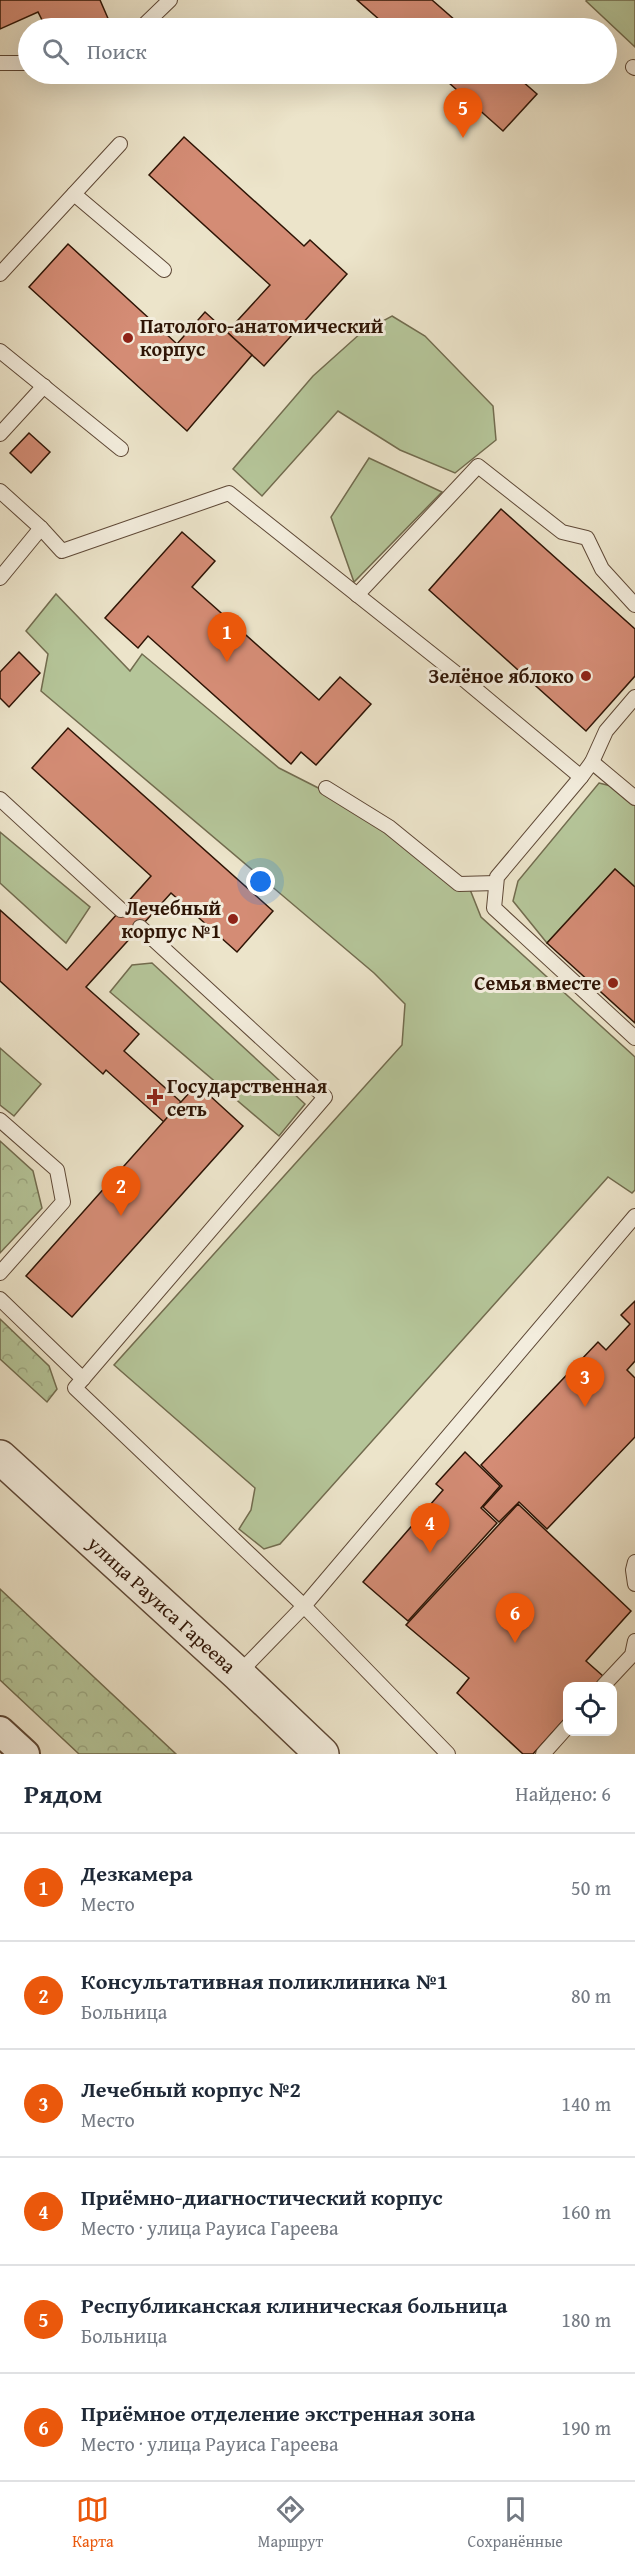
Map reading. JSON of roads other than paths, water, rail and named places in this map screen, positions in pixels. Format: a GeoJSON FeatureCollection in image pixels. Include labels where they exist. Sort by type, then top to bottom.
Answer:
{"type":"FeatureCollection","features":[{"type":"Feature","properties":{"kind":"street","name":"улица Рауиса Гареева"},"geometry":{"type":"LineString","coordinates":[[0,1457],[238,1674],[322,1754]]}},
{"type":"Feature","properties":{"kind":"street"},"geometry":{"type":"LineString","coordinates":[[0,1731],[25,1754]]}},
{"type":"Feature","properties":{"kind":"lane"},"geometry":{"type":"LineString","coordinates":[[151,18],[170,0]]}},
{"type":"Feature","properties":{"kind":"lane"},"geometry":{"type":"LineString","coordinates":[[0,63],[18,63]]}},
{"type":"Feature","properties":{"kind":"lane"},"geometry":{"type":"LineString","coordinates":[[0,274],[120,144]]}},
{"type":"Feature","properties":{"kind":"lane"},"geometry":{"type":"LineString","coordinates":[[74,194],[164,270]]}},
{"type":"Feature","properties":{"kind":"lane"},"geometry":{"type":"LineString","coordinates":[[0,351],[121,449]]}},
{"type":"Feature","properties":{"kind":"lane"},"geometry":{"type":"LineString","coordinates":[[0,434],[44,386]]}},
{"type":"Feature","properties":{"kind":"lane"},"geometry":{"type":"LineString","coordinates":[[357,595],[478,466],[562,532],[586,538],[602,569],[635,605]]}},
{"type":"Feature","properties":{"kind":"lane"},"geometry":{"type":"LineString","coordinates":[[0,491],[41,528],[62,551],[229,493],[581,777]]}},
{"type":"Feature","properties":{"kind":"lane"},"geometry":{"type":"LineString","coordinates":[[0,578],[41,528]]}},
{"type":"Feature","properties":{"kind":"lane"},"geometry":{"type":"LineString","coordinates":[[635,697],[606,732],[592,762],[581,777],[497,877],[494,908],[635,1038]]}},
{"type":"Feature","properties":{"kind":"lane"},"geometry":{"type":"LineString","coordinates":[[592,762],[635,798]]}},
{"type":"Feature","properties":{"kind":"lane"},"geometry":{"type":"LineString","coordinates":[[326,788],[389,827],[459,884],[496,883]]}},
{"type":"Feature","properties":{"kind":"lane"},"geometry":{"type":"LineString","coordinates":[[0,799],[121,910]]}},
{"type":"Feature","properties":{"kind":"lane"},"geometry":{"type":"LineString","coordinates":[[140,927],[325,1097],[75,1388],[303,1606],[448,1754]]}},
{"type":"Feature","properties":{"kind":"lane"},"geometry":{"type":"LineString","coordinates":[[0,1120],[57,1170],[63,1202],[0,1273]]}},
{"type":"Feature","properties":{"kind":"lane"},"geometry":{"type":"LineString","coordinates":[[238,1674],[303,1606],[635,1216]]}},
{"type":"Feature","properties":{"kind":"lane"},"geometry":{"type":"LineString","coordinates":[[0,1299],[83,1378]]}},
{"type":"Feature","properties":{"kind":"lane"},"geometry":{"type":"LineString","coordinates":[[635,1562],[633,1570],[635,1584]]}},
{"type":"Feature","properties":{"kind":"lane"},"geometry":{"type":"LineString","coordinates":[[607,1682],[632,1655],[635,1641]]}},
{"type":"Feature","properties":{"kind":"lane"},"geometry":{"type":"LineString","coordinates":[[543,1754],[563,1731]]}},
{"type":"Feature","properties":{"kind":"place","name":"Республиканская клиническая больница"},"geometry":{"type":"Point","coordinates":[463,138]}},
{"type":"Feature","properties":{"kind":"place","name":"Патолого-анатомический корпус"},"geometry":{"type":"Point","coordinates":[128,338]}},
{"type":"Feature","properties":{"kind":"place","name":"Дезкамера"},"geometry":{"type":"Point","coordinates":[227,662]}},
{"type":"Feature","properties":{"kind":"place","name":"Зелёное яблоко"},"geometry":{"type":"Point","coordinates":[586,676]}},
{"type":"Feature","properties":{"kind":"place","name":"Лечебный корпус №1"},"geometry":{"type":"Point","coordinates":[233,919]}},
{"type":"Feature","properties":{"kind":"place","name":"Семья вместе"},"geometry":{"type":"Point","coordinates":[613,983]}},
{"type":"Feature","properties":{"kind":"place","name":"Государственная сеть"},"geometry":{"type":"Point","coordinates":[155,1097]}},
{"type":"Feature","properties":{"kind":"place","name":"Консультативная поликлиника №1"},"geometry":{"type":"Point","coordinates":[121,1216]}},
{"type":"Feature","properties":{"kind":"place","name":"Лечебный корпус №2"},"geometry":{"type":"Point","coordinates":[585,1407]}},
{"type":"Feature","properties":{"kind":"place","name":"Приёмно-диагностический корпус"},"geometry":{"type":"Point","coordinates":[430,1553]}},
{"type":"Feature","properties":{"kind":"place","name":"Приёмное отделение экстренная зона"},"geometry":{"type":"Point","coordinates":[515,1643]}}]}
